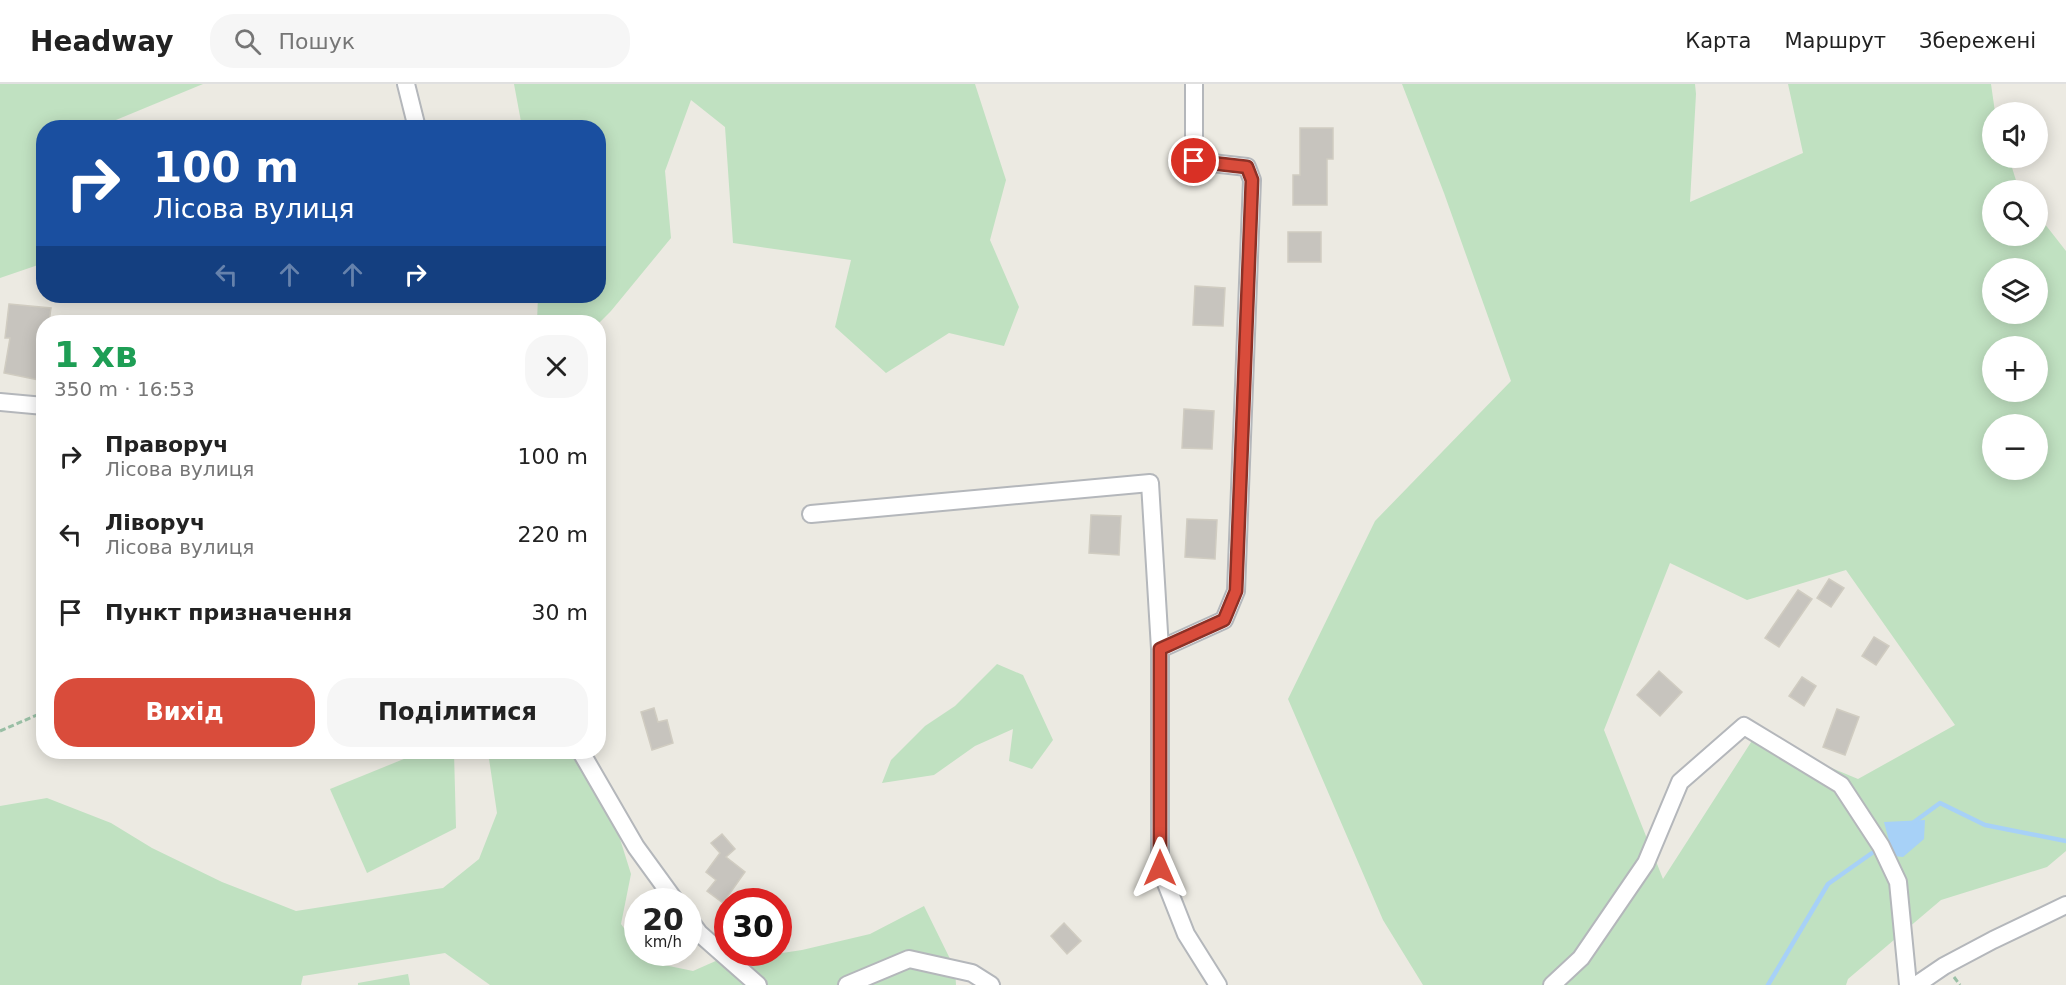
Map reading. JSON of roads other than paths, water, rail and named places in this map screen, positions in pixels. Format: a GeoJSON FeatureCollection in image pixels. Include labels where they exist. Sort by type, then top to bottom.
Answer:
{"type":"FeatureCollection","features":[{"type":"Feature","properties":{"kind":"street"},"geometry":{"type":"LineString","coordinates":[[406,84],[415,120]]}},
{"type":"Feature","properties":{"kind":"street"},"geometry":{"type":"LineString","coordinates":[[1160,649],[1224,620],[1236,591],[1252,180],[1247,167],[1194,161],[1194,84]]}},
{"type":"Feature","properties":{"kind":"street"},"geometry":{"type":"LineString","coordinates":[[0,402],[36,405]]}},
{"type":"Feature","properties":{"kind":"street"},"geometry":{"type":"LineString","coordinates":[[811,514],[1150,483],[1160,649],[1160,868],[1186,934],[1218,985]]}},
{"type":"Feature","properties":{"kind":"street"},"geometry":{"type":"LineString","coordinates":[[1552,985],[1581,958],[1646,862],[1680,782],[1744,726],[1841,785],[1881,846],[1898,882],[1908,985]]}},
{"type":"Feature","properties":{"kind":"street"},"geometry":{"type":"LineString","coordinates":[[585,759],[636,847],[666,888]]}},
{"type":"Feature","properties":{"kind":"street"},"geometry":{"type":"LineString","coordinates":[[1916,985],[1944,966],[1992,940],[2066,905]]}},
{"type":"Feature","properties":{"kind":"street"},"geometry":{"type":"LineString","coordinates":[[702,936],[758,985]]}},
{"type":"Feature","properties":{"kind":"street"},"geometry":{"type":"LineString","coordinates":[[847,985],[909,959],[972,973],[991,985]]}},
{"type":"Feature","properties":{"kind":"water"},"geometry":{"type":"Polygon","coordinates":[[[1925,820],[1924,839],[1903,857],[1893,856],[1884,822],[1925,820]]]}},
{"type":"Feature","properties":{"kind":"waterway"},"geometry":{"type":"LineString","coordinates":[[1914,822],[1940,803],[1985,825],[2066,841]]}},
{"type":"Feature","properties":{"kind":"waterway"},"geometry":{"type":"LineString","coordinates":[[1768,985],[1828,884],[1872,853]]}}]}
